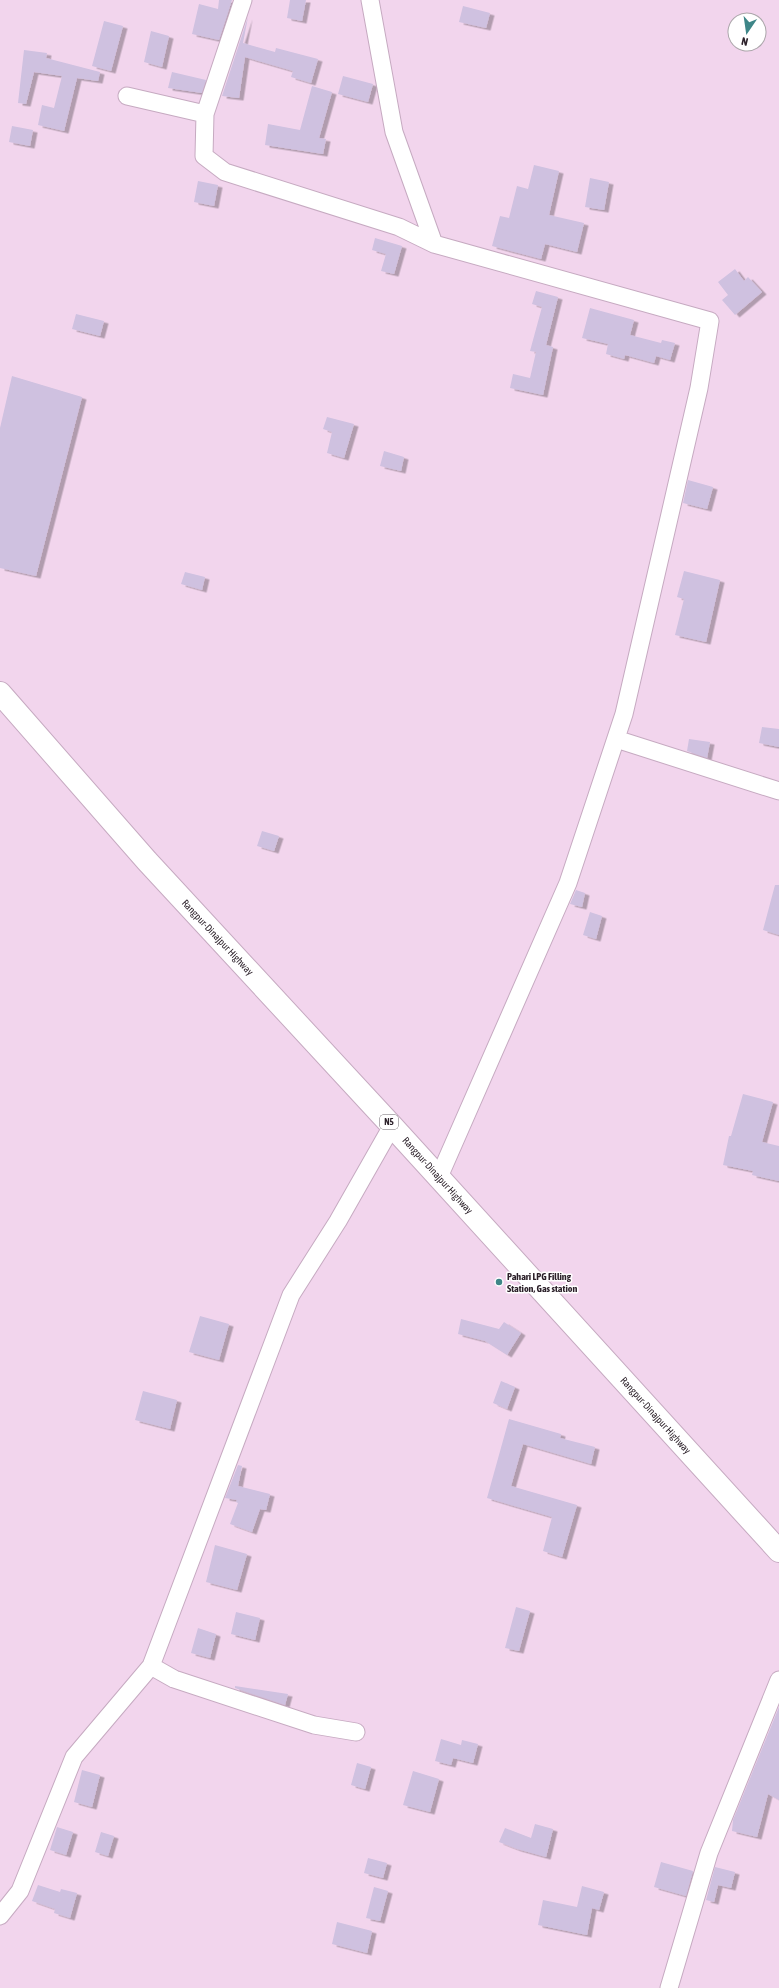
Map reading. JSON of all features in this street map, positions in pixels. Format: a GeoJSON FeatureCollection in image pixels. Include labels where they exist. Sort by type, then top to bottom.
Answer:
{"type":"FeatureCollection","features":[{"type":"Feature","properties":{"kind":"highway","name":"Rangpur-Dinajpur Highway"},"geometry":{"type":"LineString","coordinates":[[0,693],[147,861],[439,1177],[779,1551]]}},
{"type":"Feature","properties":{"kind":"street"},"geometry":{"type":"LineString","coordinates":[[243,0],[205,114],[204,156],[225,172],[399,227],[434,244],[710,321],[697,396],[624,714],[568,883],[439,1177]]}},
{"type":"Feature","properties":{"kind":"street"},"geometry":{"type":"LineString","coordinates":[[370,0],[394,132],[434,244]]}},
{"type":"Feature","properties":{"kind":"street"},"geometry":{"type":"LineString","coordinates":[[127,96],[205,114]]}},
{"type":"Feature","properties":{"kind":"street"},"geometry":{"type":"LineString","coordinates":[[616,738],[779,791]]}},
{"type":"Feature","properties":{"kind":"street"},"geometry":{"type":"LineString","coordinates":[[0,1916],[20,1891],[74,1757],[150,1666],[291,1295],[338,1221],[392,1126]]}},
{"type":"Feature","properties":{"kind":"street"},"geometry":{"type":"LineString","coordinates":[[150,1666],[174,1679],[314,1725],[356,1732]]}},
{"type":"Feature","properties":{"kind":"street"},"geometry":{"type":"LineString","coordinates":[[669,1988],[709,1853],[779,1680]]}},
{"type":"Feature","properties":{"kind":"building"},"geometry":{"type":"Polygon","coordinates":[[[219,0],[232,0],[219,40],[192,34],[199,4],[218,9],[219,0]]]}},
{"type":"Feature","properties":{"kind":"building"},"geometry":{"type":"Polygon","coordinates":[[[290,0],[306,0],[302,21],[287,18],[290,0]]]}},
{"type":"Feature","properties":{"kind":"building"},"geometry":{"type":"Polygon","coordinates":[[[463,6],[490,13],[486,28],[459,22],[463,6]]]}},
{"type":"Feature","properties":{"kind":"building"},"geometry":{"type":"Polygon","coordinates":[[[248,17],[243,43],[275,52],[276,48],[318,59],[311,83],[291,77],[293,71],[245,57],[239,98],[222,96],[248,17]]]}},
{"type":"Feature","properties":{"kind":"building"},"geometry":{"type":"Polygon","coordinates":[[[104,21],[123,26],[111,71],[92,66],[104,21]]]}},
{"type":"Feature","properties":{"kind":"building"},"geometry":{"type":"Polygon","coordinates":[[[151,31],[169,36],[162,67],[144,62],[151,31]]]}},
{"type":"Feature","properties":{"kind":"building"},"geometry":{"type":"Polygon","coordinates":[[[24,50],[47,53],[46,58],[100,72],[98,81],[77,78],[64,131],[38,125],[42,105],[54,108],[62,76],[34,72],[26,104],[18,103],[24,50]]]}},
{"type":"Feature","properties":{"kind":"building"},"geometry":{"type":"Polygon","coordinates":[[[172,72],[206,80],[202,93],[168,88],[172,72]]]}},
{"type":"Feature","properties":{"kind":"building"},"geometry":{"type":"Polygon","coordinates":[[[343,76],[373,84],[368,102],[338,94],[343,76]]]}},
{"type":"Feature","properties":{"kind":"building"},"geometry":{"type":"Polygon","coordinates":[[[312,86],[332,92],[319,138],[326,139],[323,154],[265,145],[268,124],[300,130],[312,86]]]}},
{"type":"Feature","properties":{"kind":"building"},"geometry":{"type":"Polygon","coordinates":[[[12,126],[33,130],[30,146],[9,142],[12,126]]]}},
{"type":"Feature","properties":{"kind":"building"},"geometry":{"type":"Polygon","coordinates":[[[534,165],[559,171],[549,215],[584,223],[577,252],[545,244],[541,259],[492,246],[500,216],[509,218],[517,186],[528,189],[534,165]]]}},
{"type":"Feature","properties":{"kind":"building"},"geometry":{"type":"Polygon","coordinates":[[[590,178],[609,182],[604,210],[585,207],[590,178]]]}},
{"type":"Feature","properties":{"kind":"building"},"geometry":{"type":"Polygon","coordinates":[[[198,181],[218,185],[214,206],[194,202],[198,181]]]}},
{"type":"Feature","properties":{"kind":"building"},"geometry":{"type":"Polygon","coordinates":[[[375,238],[402,246],[394,274],[381,271],[386,254],[372,250],[375,238]]]}},
{"type":"Feature","properties":{"kind":"building"},"geometry":{"type":"Polygon","coordinates":[[[735,269],[744,281],[748,277],[762,292],[735,315],[722,300],[728,295],[718,282],[735,269]]]}},
{"type":"Feature","properties":{"kind":"building"},"geometry":{"type":"Polygon","coordinates":[[[536,291],[558,297],[546,345],[553,347],[543,395],[510,388],[513,374],[530,378],[536,352],[530,351],[542,307],[532,304],[536,291]]]}},
{"type":"Feature","properties":{"kind":"building"},"geometry":{"type":"Polygon","coordinates":[[[590,308],[634,320],[630,335],[661,343],[662,340],[675,343],[670,360],[656,356],[654,363],[625,355],[624,359],[606,354],[608,344],[582,338],[590,308]]]}},
{"type":"Feature","properties":{"kind":"building"},"geometry":{"type":"Polygon","coordinates":[[[76,314],[104,321],[100,336],[72,329],[76,314]]]}},
{"type":"Feature","properties":{"kind":"building"},"geometry":{"type":"Polygon","coordinates":[[[12,376],[82,397],[36,576],[0,568],[0,428],[12,376]]]}},
{"type":"Feature","properties":{"kind":"building"},"geometry":{"type":"Polygon","coordinates":[[[327,417],[354,424],[344,458],[327,453],[332,432],[323,429],[327,417]]]}},
{"type":"Feature","properties":{"kind":"building"},"geometry":{"type":"Polygon","coordinates":[[[384,451],[404,457],[401,471],[380,466],[384,451]]]}},
{"type":"Feature","properties":{"kind":"building"},"geometry":{"type":"Polygon","coordinates":[[[688,480],[713,487],[707,509],[683,503],[688,480]]]}},
{"type":"Feature","properties":{"kind":"building"},"geometry":{"type":"Polygon","coordinates":[[[684,571],[720,580],[706,642],[675,635],[684,599],[677,597],[684,571]]]}},
{"type":"Feature","properties":{"kind":"building"},"geometry":{"type":"Polygon","coordinates":[[[185,572],[205,577],[202,590],[181,584],[185,572]]]}},
{"type":"Feature","properties":{"kind":"building"},"geometry":{"type":"Polygon","coordinates":[[[762,727],[779,729],[779,747],[759,743],[762,727]]]}},
{"type":"Feature","properties":{"kind":"building"},"geometry":{"type":"Polygon","coordinates":[[[689,739],[710,742],[707,758],[687,751],[689,739]]]}},
{"type":"Feature","properties":{"kind":"building"},"geometry":{"type":"Polygon","coordinates":[[[262,831],[279,836],[274,851],[257,846],[262,831]]]}},
{"type":"Feature","properties":{"kind":"building"},"geometry":{"type":"Polygon","coordinates":[[[775,885],[779,885],[779,935],[763,930],[775,885]]]}},
{"type":"Feature","properties":{"kind":"building"},"geometry":{"type":"Polygon","coordinates":[[[576,890],[585,893],[582,907],[570,904],[576,890]]]}},
{"type":"Feature","properties":{"kind":"building"},"geometry":{"type":"Polygon","coordinates":[[[590,912],[602,916],[596,939],[583,935],[590,912]]]}},
{"type":"Feature","properties":{"kind":"building"},"geometry":{"type":"Polygon","coordinates":[[[743,1094],[773,1102],[762,1142],[779,1146],[779,1181],[752,1175],[753,1171],[723,1165],[729,1136],[731,1136],[743,1094]]]}},
{"type":"Feature","properties":{"kind":"building"},"geometry":{"type":"Polygon","coordinates":[[[200,1316],[229,1324],[219,1360],[189,1352],[200,1316]]]}},
{"type":"Feature","properties":{"kind":"building"},"geometry":{"type":"Polygon","coordinates":[[[461,1319],[499,1329],[504,1322],[521,1333],[507,1355],[485,1341],[458,1334],[461,1319]]]}},
{"type":"Feature","properties":{"kind":"building"},"geometry":{"type":"Polygon","coordinates":[[[501,1381],[515,1387],[507,1409],[493,1403],[501,1381]]]}},
{"type":"Feature","properties":{"kind":"building"},"geometry":{"type":"Polygon","coordinates":[[[143,1391],[177,1400],[170,1429],[135,1420],[143,1391]]]}},
{"type":"Feature","properties":{"kind":"building"},"geometry":{"type":"Polygon","coordinates":[[[509,1419],[561,1434],[560,1438],[595,1447],[591,1464],[523,1444],[511,1486],[577,1505],[562,1557],[543,1551],[552,1517],[487,1498],[509,1419]]]}},
{"type":"Feature","properties":{"kind":"building"},"geometry":{"type":"Polygon","coordinates":[[[238,1465],[242,1466],[238,1486],[270,1494],[266,1510],[260,1509],[252,1532],[230,1524],[238,1503],[236,1502],[237,1500],[225,1498],[238,1465]]]}},
{"type":"Feature","properties":{"kind":"building"},"geometry":{"type":"Polygon","coordinates":[[[215,1545],[247,1554],[237,1590],[206,1582],[215,1545]]]}},
{"type":"Feature","properties":{"kind":"building"},"geometry":{"type":"Polygon","coordinates":[[[516,1607],[530,1611],[519,1651],[505,1648],[516,1607]]]}},
{"type":"Feature","properties":{"kind":"building"},"geometry":{"type":"Polygon","coordinates":[[[236,1612],[260,1618],[255,1640],[231,1634],[236,1612]]]}},
{"type":"Feature","properties":{"kind":"building"},"geometry":{"type":"Polygon","coordinates":[[[198,1628],[216,1634],[210,1658],[191,1653],[198,1628]]]}},
{"type":"Feature","properties":{"kind":"building"},"geometry":{"type":"Polygon","coordinates":[[[235,1686],[288,1694],[285,1705],[235,1688],[235,1686]]]}},
{"type":"Feature","properties":{"kind":"building"},"geometry":{"type":"Polygon","coordinates":[[[779,1707],[779,1800],[768,1794],[757,1837],[732,1831],[733,1820],[779,1707]]]}},
{"type":"Feature","properties":{"kind":"building"},"geometry":{"type":"Polygon","coordinates":[[[441,1739],[461,1745],[462,1740],[478,1744],[473,1763],[453,1758],[451,1765],[435,1761],[441,1739]]]}},
{"type":"Feature","properties":{"kind":"building"},"geometry":{"type":"Polygon","coordinates":[[[357,1763],[371,1767],[365,1789],[351,1785],[357,1763]]]}},
{"type":"Feature","properties":{"kind":"building"},"geometry":{"type":"Polygon","coordinates":[[[82,1770],[100,1775],[92,1807],[74,1802],[82,1770]]]}},
{"type":"Feature","properties":{"kind":"building"},"geometry":{"type":"Polygon","coordinates":[[[413,1771],[439,1779],[430,1812],[403,1805],[413,1771]]]}},
{"type":"Feature","properties":{"kind":"building"},"geometry":{"type":"Polygon","coordinates":[[[535,1824],[553,1829],[546,1857],[499,1842],[505,1828],[531,1838],[535,1824]]]}},
{"type":"Feature","properties":{"kind":"building"},"geometry":{"type":"Polygon","coordinates":[[[57,1827],[73,1832],[66,1855],[50,1850],[57,1827]]]}},
{"type":"Feature","properties":{"kind":"building"},"geometry":{"type":"Polygon","coordinates":[[[101,1832],[114,1836],[108,1856],[95,1852],[101,1832]]]}},
{"type":"Feature","properties":{"kind":"building"},"geometry":{"type":"Polygon","coordinates":[[[368,1858],[387,1863],[383,1878],[364,1873],[368,1858]]]}},
{"type":"Feature","properties":{"kind":"building"},"geometry":{"type":"Polygon","coordinates":[[[661,1862],[693,1871],[686,1896],[654,1887],[661,1862]]]}},
{"type":"Feature","properties":{"kind":"building"},"geometry":{"type":"Polygon","coordinates":[[[715,1867],[735,1872],[731,1888],[718,1885],[714,1902],[706,1900],[715,1867]]]}},
{"type":"Feature","properties":{"kind":"building"},"geometry":{"type":"Polygon","coordinates":[[[38,1885],[60,1892],[61,1889],[77,1893],[70,1918],[54,1913],[55,1909],[32,1901],[38,1885]]]}},
{"type":"Feature","properties":{"kind":"building"},"geometry":{"type":"Polygon","coordinates":[[[582,1886],[604,1892],[599,1910],[592,1908],[587,1935],[538,1925],[543,1900],[577,1907],[582,1886]]]}},
{"type":"Feature","properties":{"kind":"building"},"geometry":{"type":"Polygon","coordinates":[[[374,1887],[388,1891],[380,1921],[366,1918],[374,1887]]]}},
{"type":"Feature","properties":{"kind":"building"},"geometry":{"type":"Polygon","coordinates":[[[337,1922],[372,1931],[367,1953],[332,1944],[337,1922]]]}},
{"type":"Feature","properties":{"kind":"place","name":"Pahari LPG Filling Station, Gas station"},"geometry":{"type":"Point","coordinates":[499,1282]}}]}
